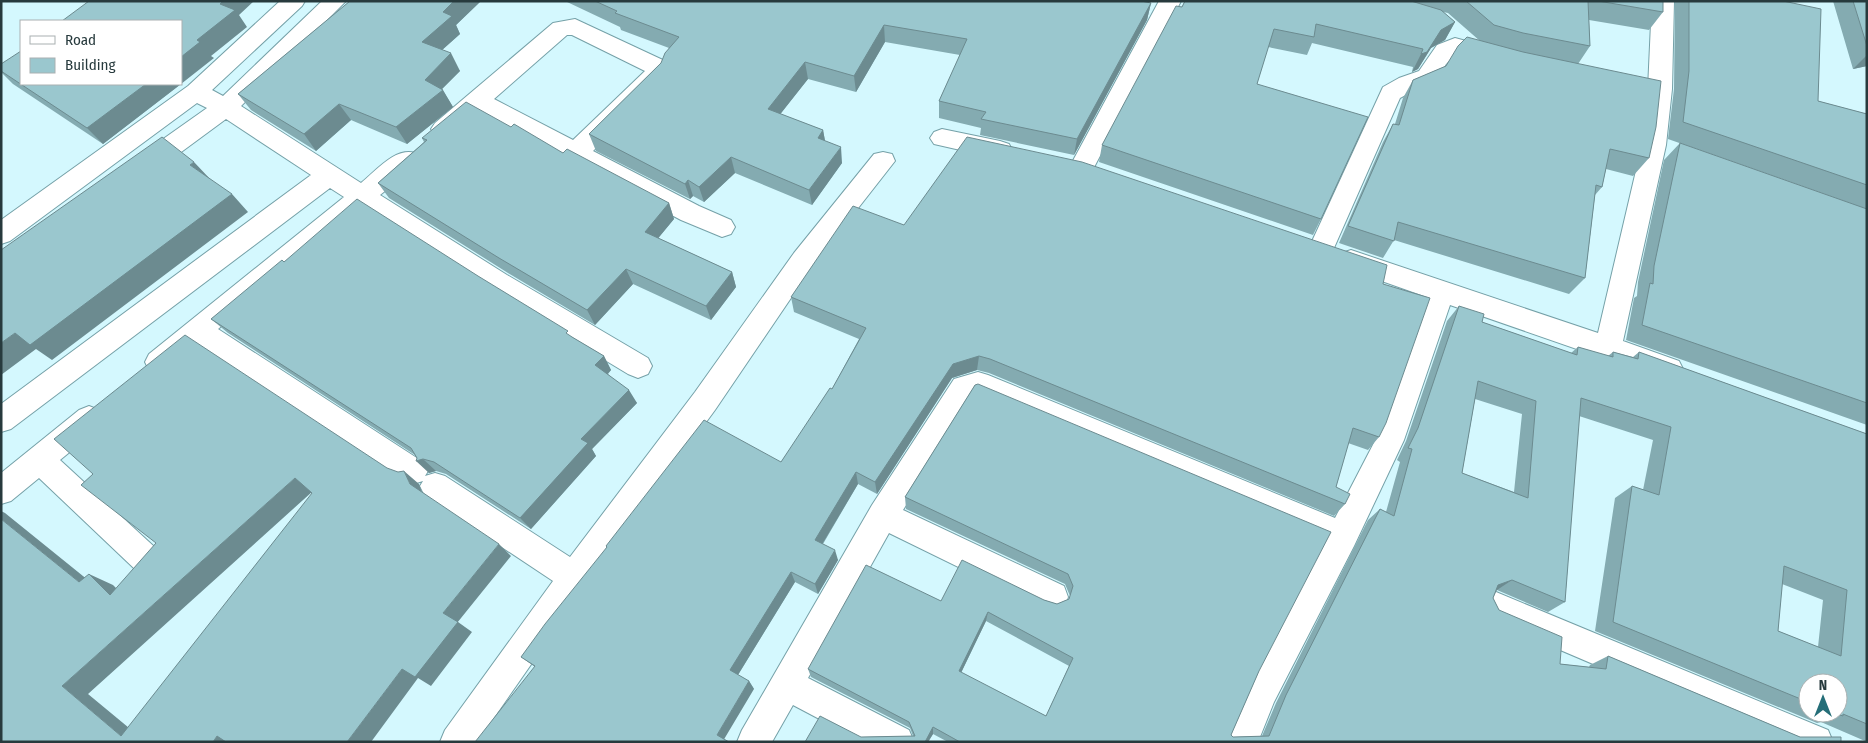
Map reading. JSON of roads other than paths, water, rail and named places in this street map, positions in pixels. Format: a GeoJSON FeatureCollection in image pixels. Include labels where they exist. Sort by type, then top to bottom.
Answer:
{"type":"FeatureCollection","features":[{"type":"Feature","properties":{"kind":"street"},"geometry":{"type":"LineString","coordinates":[[1,234],[196,92],[294,1]]}},
{"type":"Feature","properties":{"kind":"street"},"geometry":{"type":"LineString","coordinates":[[122,182],[226,108],[335,1]]}},
{"type":"Feature","properties":{"kind":"street"},"geometry":{"type":"LineString","coordinates":[[1081,169],[1170,1]]}},
{"type":"Feature","properties":{"kind":"street"},"geometry":{"type":"LineString","coordinates":[[1608,347],[1663,148],[1651,87],[1662,1]]}},
{"type":"Feature","properties":{"kind":"street"},"geometry":{"type":"LineString","coordinates":[[1447,26],[1475,52]]}},
{"type":"Feature","properties":{"kind":"street"},"geometry":{"type":"LineString","coordinates":[[138,379],[478,101],[561,28],[565,27],[575,27],[658,67],[657,73],[575,153]]}},
{"type":"Feature","properties":{"kind":"street"},"geometry":{"type":"LineString","coordinates":[[1520,63],[1455,46],[1443,52],[1427,78],[1407,84],[1391,93],[1312,247],[1691,377]]}},
{"type":"Feature","properties":{"kind":"street"},"geometry":{"type":"LineString","coordinates":[[196,92],[226,108],[578,332],[638,366]]}},
{"type":"Feature","properties":{"kind":"street"},"geometry":{"type":"LineString","coordinates":[[478,101],[690,214],[722,228]]}},
{"type":"Feature","properties":{"kind":"street"},"geometry":{"type":"LineString","coordinates":[[942,138],[1025,156]]}},
{"type":"Feature","properties":{"kind":"street"},"geometry":{"type":"LineString","coordinates":[[457,742],[574,577],[705,401],[803,260],[883,161]]}},
{"type":"Feature","properties":{"kind":"street"},"geometry":{"type":"LineString","coordinates":[[1,420],[329,175]]}},
{"type":"Feature","properties":{"kind":"street"},"geometry":{"type":"LineString","coordinates":[[1241,742],[1263,691],[1390,440],[1442,291]]}},
{"type":"Feature","properties":{"kind":"street"},"geometry":{"type":"LineString","coordinates":[[198,330],[574,577]]}},
{"type":"Feature","properties":{"kind":"street"},"geometry":{"type":"LineString","coordinates":[[754,742],[883,515],[964,388],[978,384],[1343,536]]}},
{"type":"Feature","properties":{"kind":"street"},"geometry":{"type":"LineString","coordinates":[[2,489],[108,404]]}},
{"type":"Feature","properties":{"kind":"street"},"geometry":{"type":"LineString","coordinates":[[40,459],[150,563]]}},
{"type":"Feature","properties":{"kind":"street"},"geometry":{"type":"LineString","coordinates":[[883,515],[1053,597]]}},
{"type":"Feature","properties":{"kind":"street"},"geometry":{"type":"LineString","coordinates":[[1496,607],[1816,742]]}},
{"type":"Feature","properties":{"kind":"street"},"geometry":{"type":"LineString","coordinates":[[787,684],[897,742]]}}]}
